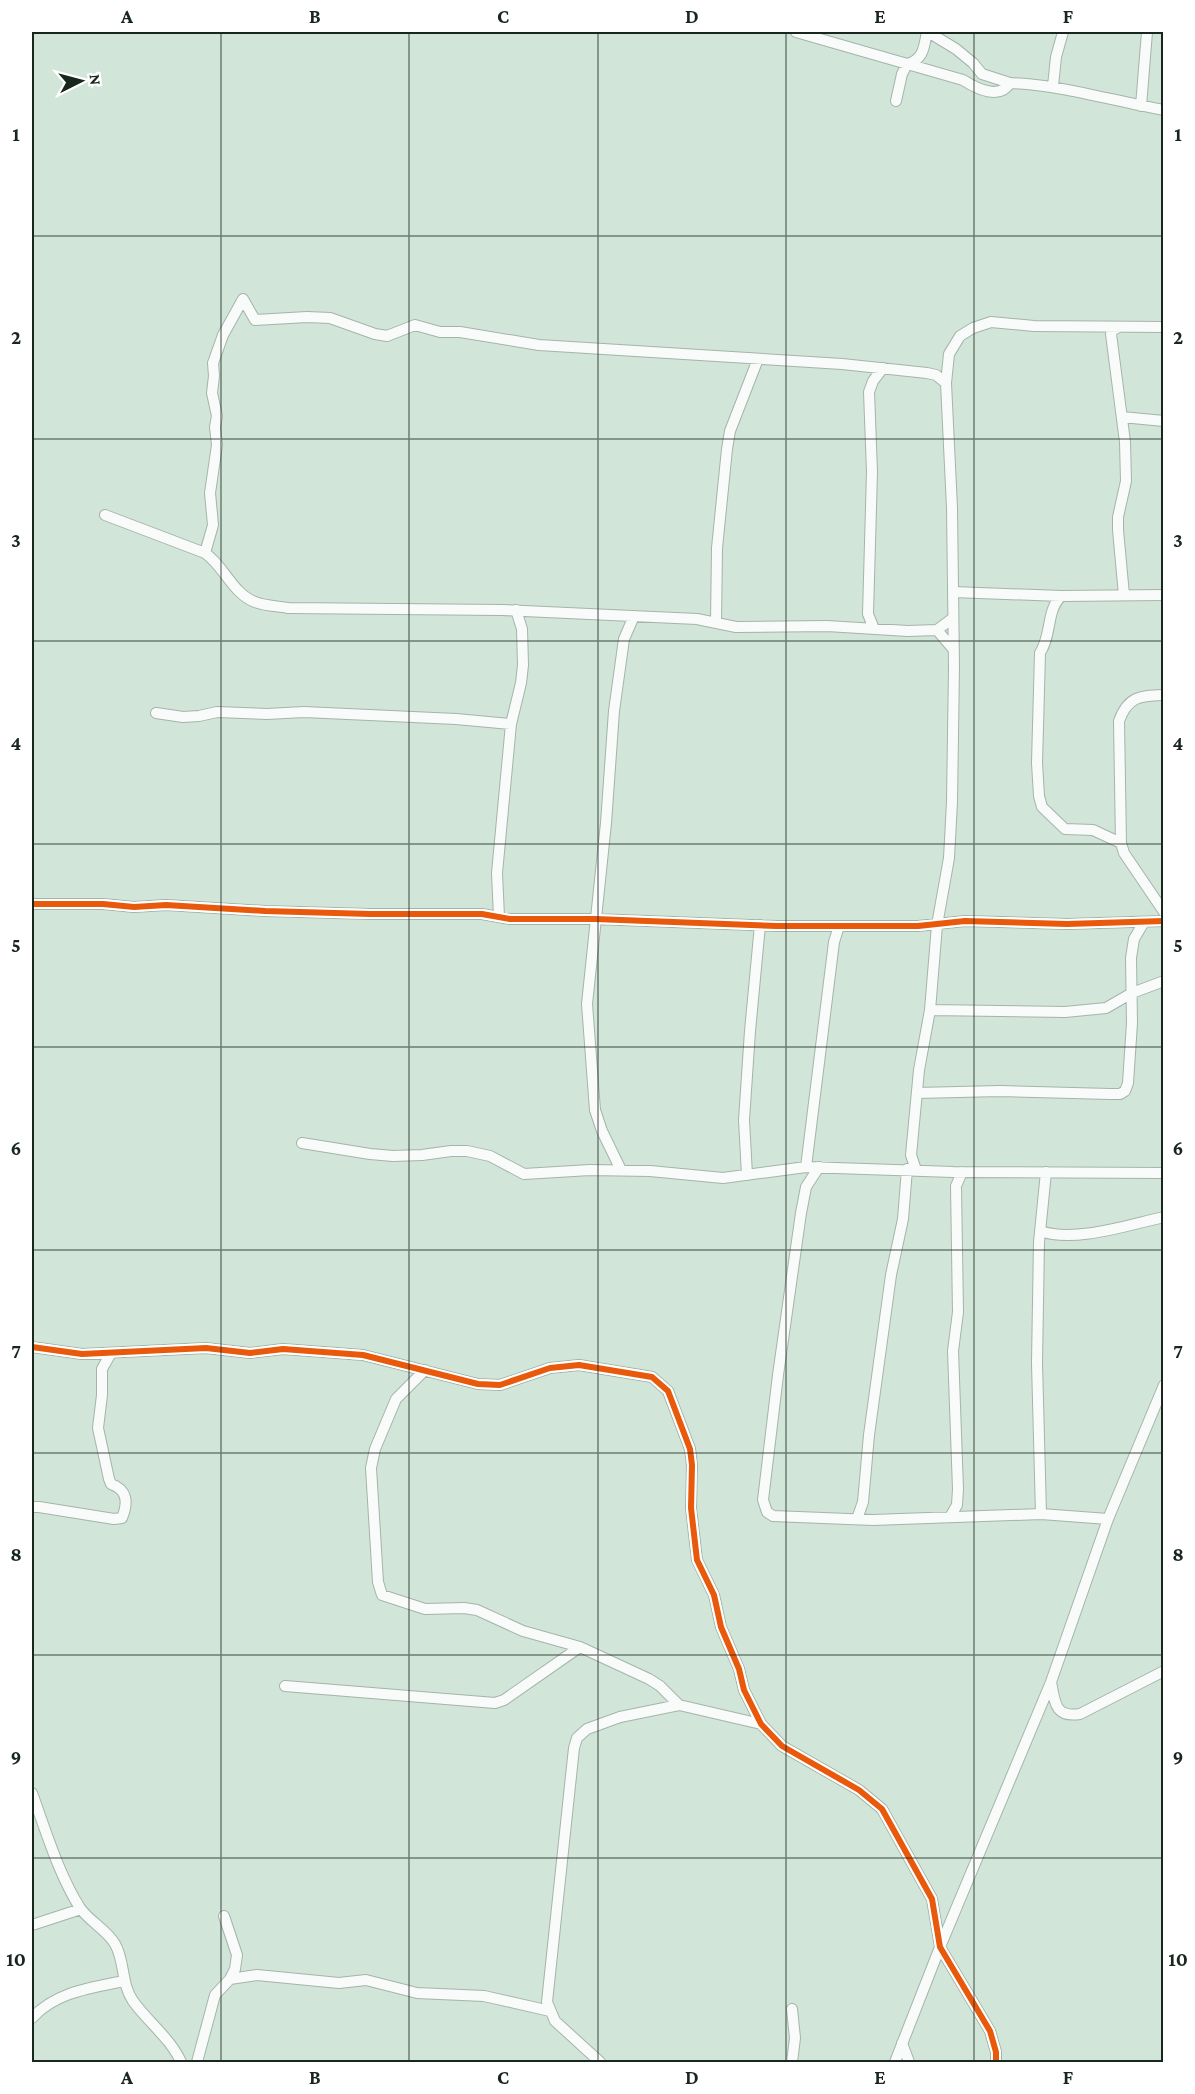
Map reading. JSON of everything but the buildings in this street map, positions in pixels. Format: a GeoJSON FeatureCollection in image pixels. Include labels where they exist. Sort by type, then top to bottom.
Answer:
{"type":"FeatureCollection","features":[{"type":"Feature","properties":{"kind":"street"},"geometry":{"type":"LineString","coordinates":[[796,32],[963,80],[975,88],[996,92],[1003,91],[1011,83]]}},
{"type":"Feature","properties":{"kind":"street"},"geometry":{"type":"LineString","coordinates":[[896,101],[902,74],[907,64],[915,62],[924,51],[928,32],[956,49],[982,74],[1011,83],[1053,86],[1164,110]]}},
{"type":"Feature","properties":{"kind":"street"},"geometry":{"type":"LineString","coordinates":[[1053,86],[1056,57],[1063,32]]}},
{"type":"Feature","properties":{"kind":"street"},"geometry":{"type":"LineString","coordinates":[[1141,106],[1147,32]]}},
{"type":"Feature","properties":{"kind":"street"},"geometry":{"type":"LineString","coordinates":[[205,552],[213,525],[210,493],[218,446],[215,427],[217,417],[212,393],[213,363],[223,335],[243,299],[255,321],[307,317],[330,318],[387,336],[415,325],[440,332],[460,332],[539,345],[883,368],[936,375],[946,383]]}},
{"type":"Feature","properties":{"kind":"street"},"geometry":{"type":"LineString","coordinates":[[857,1520],[863,1502],[891,1275],[903,1219],[919,1070],[930,1010],[937,925],[950,858],[954,650],[952,508],[946,383],[949,354],[960,336],[973,328],[991,322],[1034,326],[1164,327]]}},
{"type":"Feature","properties":{"kind":"street"},"geometry":{"type":"LineString","coordinates":[[1118,328],[1111,334],[1122,417],[1126,481],[1118,518],[1124,595]]}},
{"type":"Feature","properties":{"kind":"street"},"geometry":{"type":"LineString","coordinates":[[716,622],[717,558],[727,449],[730,431],[758,359]]}},
{"type":"Feature","properties":{"kind":"street"},"geometry":{"type":"LineString","coordinates":[[874,629],[868,614],[872,472],[869,392],[873,381],[883,368]]}},
{"type":"Feature","properties":{"kind":"street"},"geometry":{"type":"LineString","coordinates":[[1122,417],[1164,421]]}},
{"type":"Feature","properties":{"kind":"street"},"geometry":{"type":"LineString","coordinates":[[105,515],[205,552],[214,559],[240,591],[254,602],[288,608],[516,610],[716,622],[736,627],[827,626],[937,630],[953,618]]}},
{"type":"Feature","properties":{"kind":"street"},"geometry":{"type":"LineString","coordinates":[[953,592],[1061,596],[1164,595]]}},
{"type":"Feature","properties":{"kind":"street"},"geometry":{"type":"LineString","coordinates":[[1061,596],[1053,607],[1047,639],[1040,653],[1037,763],[1039,796],[1042,807],[1065,829],[1093,830],[1121,843]]}},
{"type":"Feature","properties":{"kind":"street"},"geometry":{"type":"LineString","coordinates":[[499,917],[497,873],[512,724],[523,665],[522,629],[516,610]]}},
{"type":"Feature","properties":{"kind":"street"},"geometry":{"type":"LineString","coordinates":[[621,1170],[602,1131],[596,1110],[587,1004],[606,823],[614,711],[624,639],[634,616]]}},
{"type":"Feature","properties":{"kind":"street"},"geometry":{"type":"LineString","coordinates":[[937,630],[954,650]]}},
{"type":"Feature","properties":{"kind":"street"},"geometry":{"type":"LineString","coordinates":[[1164,695],[1135,698],[1123,709],[1119,721],[1121,843],[1124,853],[1164,912]]}},
{"type":"Feature","properties":{"kind":"street"},"geometry":{"type":"LineString","coordinates":[[156,713],[183,717],[217,712],[267,714],[304,712],[512,724]]}},
{"type":"Feature","properties":{"kind":"street"},"geometry":{"type":"LineString","coordinates":[[32,904],[166,905],[370,914],[482,914],[510,919],[760,925],[937,925],[965,921],[1067,924],[1164,921]]}},
{"type":"Feature","properties":{"kind":"street"},"geometry":{"type":"LineString","coordinates":[[917,1093],[1000,1090],[1120,1094],[1125,1091],[1128,1083],[1132,1023],[1131,958],[1134,939],[1144,922]]}},
{"type":"Feature","properties":{"kind":"street"},"geometry":{"type":"LineString","coordinates":[[747,1175],[744,1120],[760,925]]}},
{"type":"Feature","properties":{"kind":"street"},"geometry":{"type":"LineString","coordinates":[[806,1167],[834,942],[839,926]]}},
{"type":"Feature","properties":{"kind":"street"},"geometry":{"type":"LineString","coordinates":[[930,1010],[1065,1012],[1106,1008],[1132,993],[1164,981]]}},
{"type":"Feature","properties":{"kind":"street"},"geometry":{"type":"LineString","coordinates":[[302,1143],[393,1156],[467,1151],[490,1156],[524,1174],[621,1170],[723,1178],[806,1167],[945,1172],[1164,1173]]}},
{"type":"Feature","properties":{"kind":"street"},"geometry":{"type":"LineString","coordinates":[[907,1169],[911,1155]]}},
{"type":"Feature","properties":{"kind":"street"},"geometry":{"type":"LineString","coordinates":[[819,1167],[804,1194],[763,1500],[766,1512],[773,1516],[857,1520],[1041,1514],[1108,1520]]}},
{"type":"Feature","properties":{"kind":"street"},"geometry":{"type":"LineString","coordinates":[[945,1172],[956,1186]]}},
{"type":"Feature","properties":{"kind":"street"},"geometry":{"type":"LineString","coordinates":[[950,1517],[957,1505],[958,1489],[953,1351],[958,1312],[956,1186],[962,1172]]}},
{"type":"Feature","properties":{"kind":"street"},"geometry":{"type":"LineString","coordinates":[[1041,1514],[1037,1363],[1040,1231],[1046,1172]]}},
{"type":"Feature","properties":{"kind":"street"},"geometry":{"type":"LineString","coordinates":[[1040,1231],[1062,1236],[1078,1235],[1164,1218]]}},
{"type":"Feature","properties":{"kind":"street"},"geometry":{"type":"LineString","coordinates":[[32,1347],[82,1354],[206,1348],[250,1353],[294,1350],[363,1355],[478,1384],[500,1384],[550,1368],[579,1365],[652,1377],[668,1391],[690,1449],[691,1509],[697,1560],[714,1595],[721,1627],[739,1669],[744,1690],[761,1724],[782,1746],[859,1790],[882,1809],[933,1899],[940,1947],[990,2031],[996,2052],[996,2062]]}},
{"type":"Feature","properties":{"kind":"street"},"geometry":{"type":"LineString","coordinates":[[32,1507],[39,1506],[114,1520],[122,1518],[125,1494],[120,1487],[111,1484],[98,1436],[102,1370],[111,1353]]}},
{"type":"Feature","properties":{"kind":"street"},"geometry":{"type":"LineString","coordinates":[[425,1370],[396,1399],[381,1433],[373,1459],[378,1582],[382,1595],[424,1609],[477,1610],[523,1631],[580,1647],[650,1679],[679,1705]]}},
{"type":"Feature","properties":{"kind":"street"},"geometry":{"type":"LineString","coordinates":[[895,2062],[940,1947],[1051,1682],[1108,1520],[1163,1389]]}},
{"type":"Feature","properties":{"kind":"street"},"geometry":{"type":"LineString","coordinates":[[863,1502],[876,1520]]}},
{"type":"Feature","properties":{"kind":"street"},"geometry":{"type":"LineString","coordinates":[[285,1686],[495,1703],[504,1700],[580,1647]]}},
{"type":"Feature","properties":{"kind":"street"},"geometry":{"type":"LineString","coordinates":[[1051,1682],[1060,1712],[1069,1716],[1080,1714],[1164,1671]]}},
{"type":"Feature","properties":{"kind":"street"},"geometry":{"type":"LineString","coordinates":[[600,2062],[555,2021],[547,2002],[573,1749],[577,1738],[587,1729],[620,1717],[679,1705],[761,1724]]}},
{"type":"Feature","properties":{"kind":"street"},"geometry":{"type":"LineString","coordinates":[[32,1793],[59,1865],[81,1909],[115,1943],[131,2000],[164,2038],[181,2062]]}},
{"type":"Feature","properties":{"kind":"street"},"geometry":{"type":"LineString","coordinates":[[32,1925],[81,1909]]}},
{"type":"Feature","properties":{"kind":"street"},"geometry":{"type":"LineString","coordinates":[[197,2062],[215,1995],[235,1969],[237,1955],[224,1916]]}},
{"type":"Feature","properties":{"kind":"street"},"geometry":{"type":"LineString","coordinates":[[230,1978],[257,1975],[339,1983],[366,1980],[417,1993],[484,1996],[550,2011]]}},
{"type":"Feature","properties":{"kind":"street"},"geometry":{"type":"LineString","coordinates":[[32,2018],[37,2005],[63,1995],[124,1981]]}},
{"type":"Feature","properties":{"kind":"street"},"geometry":{"type":"LineString","coordinates":[[792,2009],[795,2038],[792,2062]]}},
{"type":"Feature","properties":{"kind":"street"},"geometry":{"type":"LineString","coordinates":[[902,2042],[909,2062]]}},
{"type":"Feature","properties":{"kind":"cycle path"},"geometry":{"type":"LineString","coordinates":[[32,904],[103,904],[134,907],[166,905],[370,914],[482,914],[510,919],[595,919],[777,926],[918,926],[965,921],[1067,924],[1164,921]]}},
{"type":"Feature","properties":{"kind":"cycle path"},"geometry":{"type":"LineString","coordinates":[[32,1347],[82,1354],[206,1348],[250,1353],[283,1349],[363,1355],[478,1384],[500,1385],[550,1368],[579,1365],[652,1377],[668,1391],[690,1449],[691,1508],[697,1560],[714,1595],[721,1627],[739,1669],[744,1690],[761,1724],[782,1746],[859,1790],[882,1809],[932,1899],[940,1947],[990,2031],[996,2052],[996,2062]]}}]}
